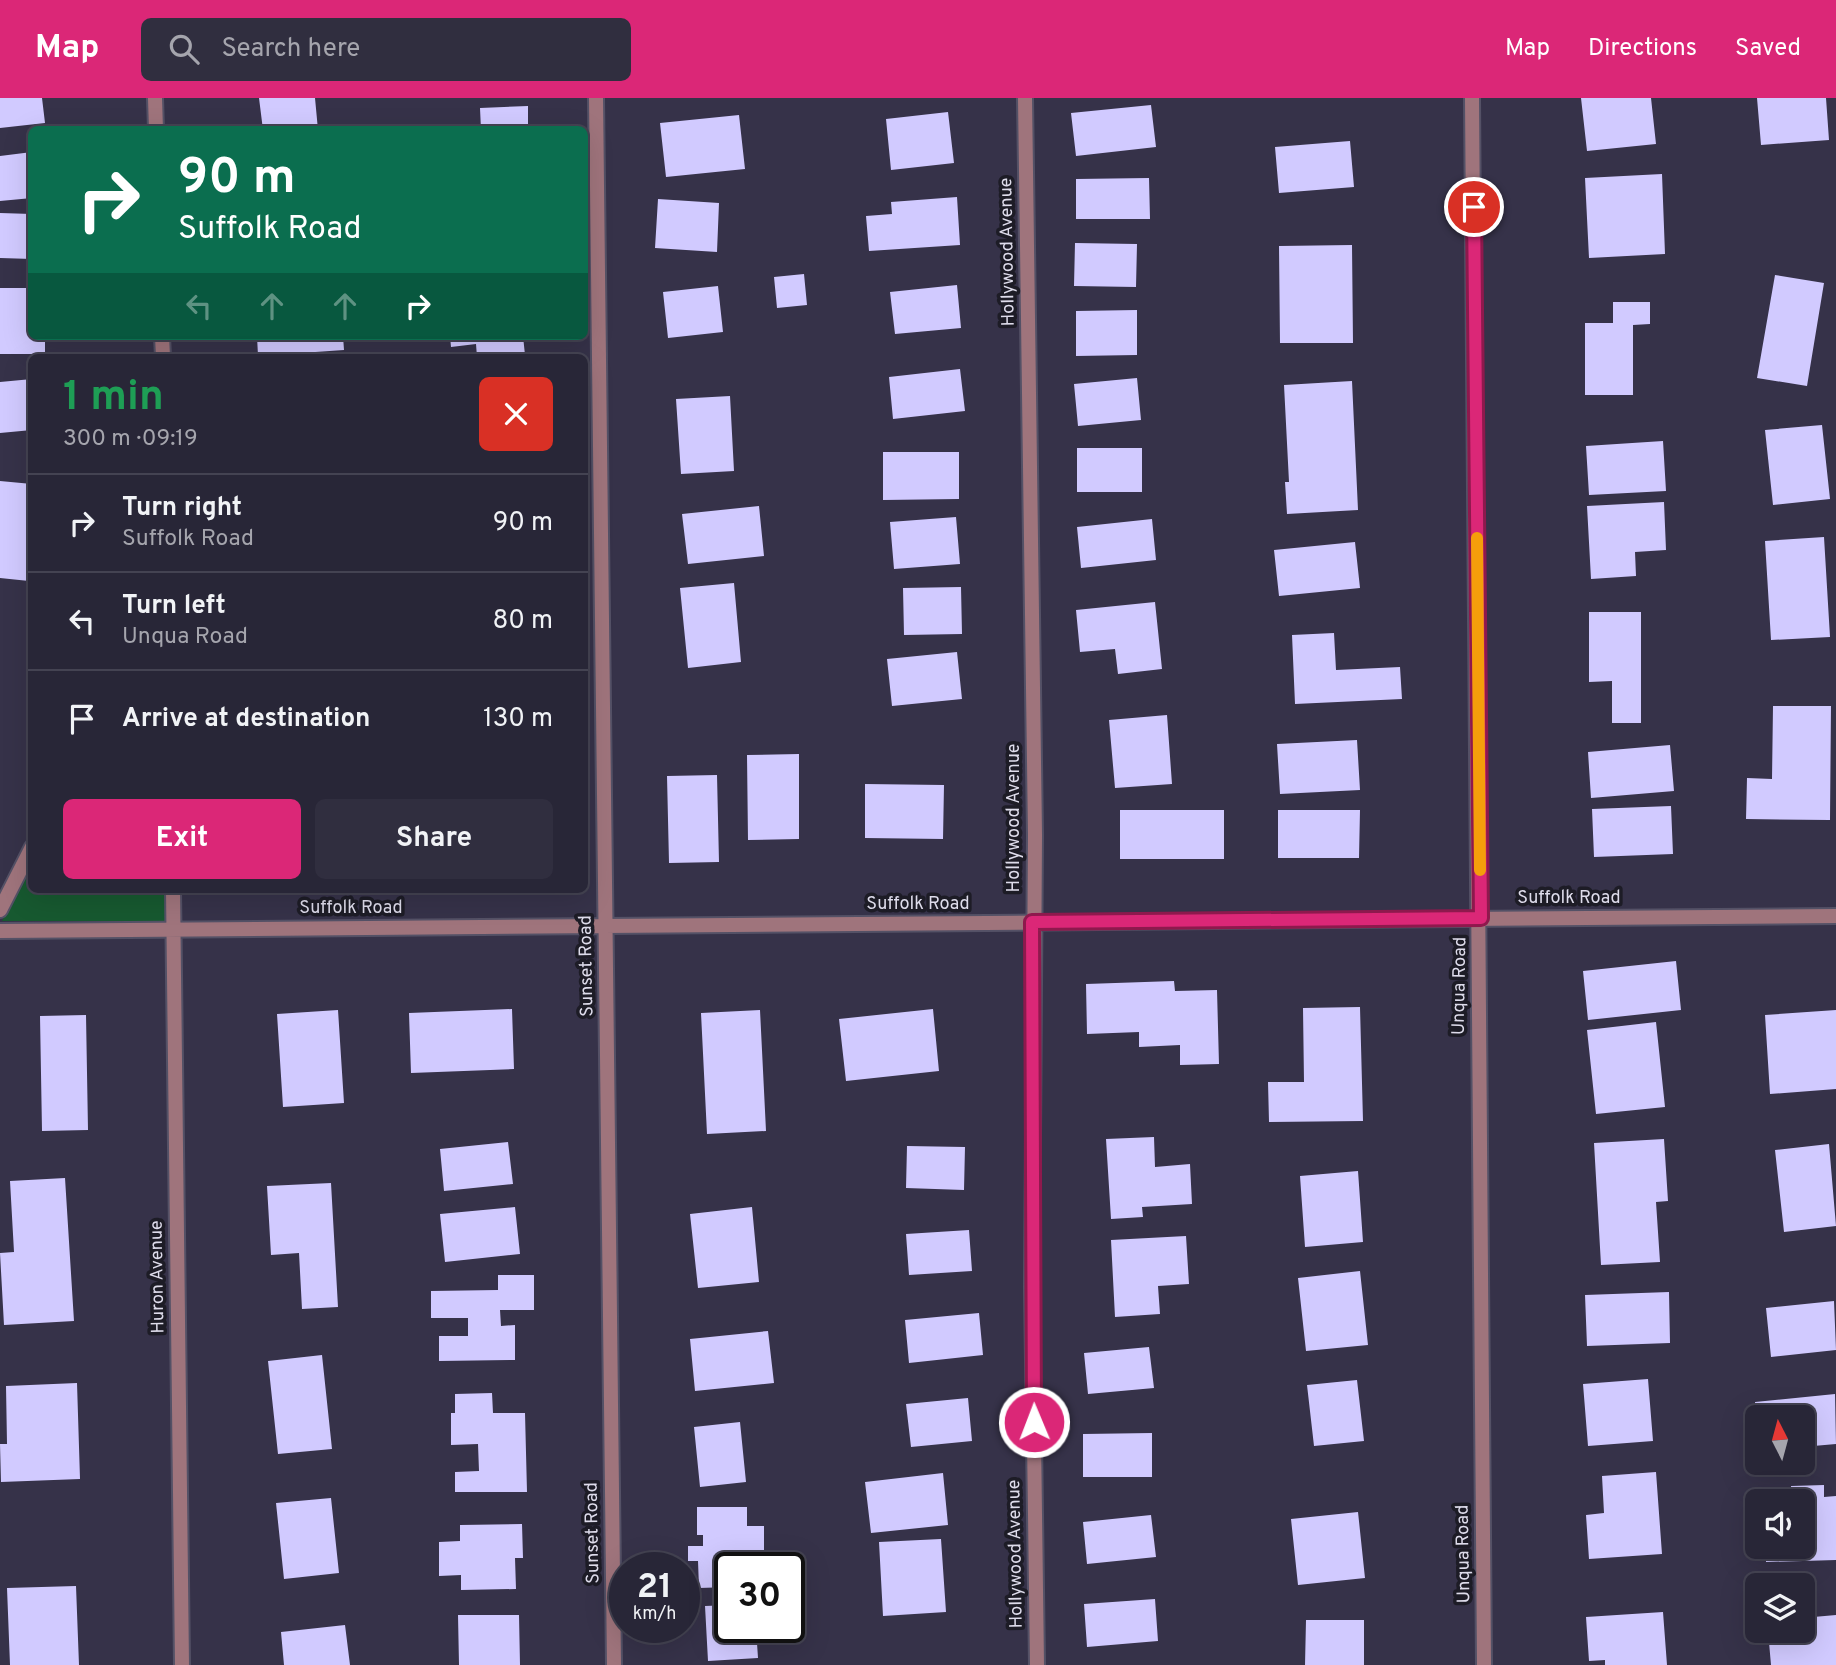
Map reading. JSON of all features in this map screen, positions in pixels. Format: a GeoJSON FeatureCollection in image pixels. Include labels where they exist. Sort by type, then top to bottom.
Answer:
{"type":"FeatureCollection","features":[{"type":"Feature","properties":{"kind":"street"},"geometry":{"type":"LineString","coordinates":[[155,98],[156,126]]}},
{"type":"Feature","properties":{"kind":"street","name":"Sunset Road"},"geometry":{"type":"LineString","coordinates":[[596,98],[614,1665]]}},
{"type":"Feature","properties":{"kind":"street","name":"Hollywood Avenue"},"geometry":{"type":"LineString","coordinates":[[1025,98],[1035,835],[1032,922],[1037,1665]]}},
{"type":"Feature","properties":{"kind":"street","name":"Unqua Road"},"geometry":{"type":"LineString","coordinates":[[1472,98],[1481,918],[1477,999],[1484,1665]]}},
{"type":"Feature","properties":{"kind":"street"},"geometry":{"type":"LineString","coordinates":[[0,910],[28,855]]}},
{"type":"Feature","properties":{"kind":"street","name":"Huron Avenue"},"geometry":{"type":"LineString","coordinates":[[173,893],[182,1665]]}},
{"type":"Feature","properties":{"kind":"street","name":"Suffolk Road"},"geometry":{"type":"LineString","coordinates":[[0,931],[1836,916]]}},
{"type":"Feature","properties":{"kind":"green space"},"geometry":{"type":"Polygon","coordinates":[[[28,869],[28,893],[166,893],[167,921],[2,921],[28,869]]]}},
{"type":"Feature","properties":{"kind":"building"},"geometry":{"type":"Polygon","coordinates":[[[0,98],[42,98],[45,123],[0,128],[0,98]]]}},
{"type":"Feature","properties":{"kind":"building"},"geometry":{"type":"Polygon","coordinates":[[[259,98],[315,98],[318,126],[262,126],[259,98]]]}},
{"type":"Feature","properties":{"kind":"building"},"geometry":{"type":"Polygon","coordinates":[[[1581,98],[1651,98],[1656,144],[1587,151],[1581,98]]]}},
{"type":"Feature","properties":{"kind":"building"},"geometry":{"type":"Polygon","coordinates":[[[1757,98],[1826,98],[1829,140],[1761,145],[1757,98]]]}},
{"type":"Feature","properties":{"kind":"building"},"geometry":{"type":"Polygon","coordinates":[[[1151,105],[1156,147],[1076,156],[1071,113],[1151,105]]]}},
{"type":"Feature","properties":{"kind":"building"},"geometry":{"type":"Polygon","coordinates":[[[528,106],[528,126],[481,126],[480,108],[528,106]]]}},
{"type":"Feature","properties":{"kind":"building"},"geometry":{"type":"Polygon","coordinates":[[[948,112],[954,163],[891,170],[886,119],[948,112]]]}},
{"type":"Feature","properties":{"kind":"building"},"geometry":{"type":"Polygon","coordinates":[[[739,115],[745,169],[666,177],[660,123],[739,115]]]}},
{"type":"Feature","properties":{"kind":"building"},"geometry":{"type":"Polygon","coordinates":[[[1350,141],[1354,187],[1279,193],[1275,147],[1350,141]]]}},
{"type":"Feature","properties":{"kind":"building"},"geometry":{"type":"Polygon","coordinates":[[[28,152],[28,198],[0,201],[0,156],[28,152]]]}},
{"type":"Feature","properties":{"kind":"building"},"geometry":{"type":"Polygon","coordinates":[[[1662,174],[1665,254],[1589,258],[1585,178],[1662,174]]]}},
{"type":"Feature","properties":{"kind":"building"},"geometry":{"type":"Polygon","coordinates":[[[1149,178],[1150,219],[1076,219],[1076,179],[1149,178]]]}},
{"type":"Feature","properties":{"kind":"building"},"geometry":{"type":"Polygon","coordinates":[[[957,197],[960,245],[869,251],[866,216],[892,214],[891,202],[957,197]]]}},
{"type":"Feature","properties":{"kind":"building"},"geometry":{"type":"Polygon","coordinates":[[[658,199],[719,203],[717,252],[655,248],[658,199]]]}},
{"type":"Feature","properties":{"kind":"building"},"geometry":{"type":"Polygon","coordinates":[[[0,213],[28,214],[28,259],[0,258],[0,213]]]}},
{"type":"Feature","properties":{"kind":"building"},"geometry":{"type":"Polygon","coordinates":[[[1075,243],[1137,244],[1136,287],[1074,286],[1075,243]]]}},
{"type":"Feature","properties":{"kind":"building"},"geometry":{"type":"Polygon","coordinates":[[[1352,245],[1353,343],[1280,343],[1279,246],[1352,245]]]}},
{"type":"Feature","properties":{"kind":"building"},"geometry":{"type":"Polygon","coordinates":[[[804,274],[807,305],[777,308],[774,277],[804,274]]]}},
{"type":"Feature","properties":{"kind":"building"},"geometry":{"type":"Polygon","coordinates":[[[1775,275],[1824,283],[1807,386],[1757,378],[1775,275]]]}},
{"type":"Feature","properties":{"kind":"building"},"geometry":{"type":"Polygon","coordinates":[[[957,285],[961,328],[895,334],[890,292],[957,285]]]}},
{"type":"Feature","properties":{"kind":"building"},"geometry":{"type":"Polygon","coordinates":[[[718,286],[723,332],[668,338],[663,292],[718,286]]]}},
{"type":"Feature","properties":{"kind":"building"},"geometry":{"type":"Polygon","coordinates":[[[0,288],[28,288],[28,340],[45,340],[45,354],[0,354],[0,288]]]}},
{"type":"Feature","properties":{"kind":"building"},"geometry":{"type":"Polygon","coordinates":[[[1613,302],[1650,302],[1650,324],[1633,325],[1633,395],[1585,395],[1585,323],[1613,323],[1613,302]]]}},
{"type":"Feature","properties":{"kind":"building"},"geometry":{"type":"Polygon","coordinates":[[[1137,310],[1137,355],[1076,356],[1076,311],[1137,310]]]}},
{"type":"Feature","properties":{"kind":"building"},"geometry":{"type":"Polygon","coordinates":[[[257,340],[343,340],[344,350],[258,354],[257,340]]]}},
{"type":"Feature","properties":{"kind":"building"},"geometry":{"type":"Polygon","coordinates":[[[450,340],[523,340],[525,354],[477,354],[476,344],[451,347],[450,340]]]}},
{"type":"Feature","properties":{"kind":"building"},"geometry":{"type":"Polygon","coordinates":[[[960,369],[965,411],[893,419],[889,377],[960,369]]]}},
{"type":"Feature","properties":{"kind":"building"},"geometry":{"type":"Polygon","coordinates":[[[1137,378],[1141,420],[1078,426],[1074,384],[1137,378]]]}},
{"type":"Feature","properties":{"kind":"building"},"geometry":{"type":"Polygon","coordinates":[[[28,379],[28,430],[0,433],[0,382],[28,379]]]}},
{"type":"Feature","properties":{"kind":"building"},"geometry":{"type":"Polygon","coordinates":[[[1352,381],[1358,510],[1287,514],[1285,482],[1289,482],[1284,385],[1352,381]]]}},
{"type":"Feature","properties":{"kind":"building"},"geometry":{"type":"Polygon","coordinates":[[[730,396],[734,471],[681,474],[676,399],[730,396]]]}},
{"type":"Feature","properties":{"kind":"building"},"geometry":{"type":"Polygon","coordinates":[[[1822,425],[1830,499],[1773,505],[1765,430],[1822,425]]]}},
{"type":"Feature","properties":{"kind":"building"},"geometry":{"type":"Polygon","coordinates":[[[1663,441],[1666,491],[1589,495],[1586,446],[1663,441]]]}},
{"type":"Feature","properties":{"kind":"building"},"geometry":{"type":"Polygon","coordinates":[[[1077,448],[1142,448],[1142,492],[1077,492],[1077,448]]]}},
{"type":"Feature","properties":{"kind":"building"},"geometry":{"type":"Polygon","coordinates":[[[883,452],[959,452],[959,499],[883,500],[883,452]]]}},
{"type":"Feature","properties":{"kind":"building"},"geometry":{"type":"Polygon","coordinates":[[[0,481],[28,484],[28,581],[0,578],[0,481]]]}},
{"type":"Feature","properties":{"kind":"building"},"geometry":{"type":"Polygon","coordinates":[[[1664,502],[1666,550],[1635,552],[1636,576],[1591,579],[1587,506],[1664,502]]]}},
{"type":"Feature","properties":{"kind":"building"},"geometry":{"type":"Polygon","coordinates":[[[759,506],[764,556],[688,564],[682,514],[759,506]]]}},
{"type":"Feature","properties":{"kind":"building"},"geometry":{"type":"Polygon","coordinates":[[[956,517],[960,564],[894,569],[890,522],[956,517]]]}},
{"type":"Feature","properties":{"kind":"building"},"geometry":{"type":"Polygon","coordinates":[[[1152,519],[1156,560],[1081,568],[1077,527],[1152,519]]]}},
{"type":"Feature","properties":{"kind":"building"},"geometry":{"type":"Polygon","coordinates":[[[1824,537],[1830,637],[1771,640],[1765,541],[1824,537]]]}},
{"type":"Feature","properties":{"kind":"building"},"geometry":{"type":"Polygon","coordinates":[[[1355,542],[1360,588],[1279,596],[1274,550],[1355,542]]]}},
{"type":"Feature","properties":{"kind":"building"},"geometry":{"type":"Polygon","coordinates":[[[734,583],[741,662],[688,668],[680,588],[734,583]]]}},
{"type":"Feature","properties":{"kind":"building"},"geometry":{"type":"Polygon","coordinates":[[[961,587],[962,634],[904,635],[903,588],[961,587]]]}},
{"type":"Feature","properties":{"kind":"building"},"geometry":{"type":"Polygon","coordinates":[[[1155,602],[1162,669],[1118,674],[1115,649],[1080,652],[1076,610],[1155,602]]]}},
{"type":"Feature","properties":{"kind":"building"},"geometry":{"type":"Polygon","coordinates":[[[1589,612],[1641,612],[1641,723],[1612,723],[1612,681],[1589,682],[1589,612]]]}},
{"type":"Feature","properties":{"kind":"building"},"geometry":{"type":"Polygon","coordinates":[[[1334,633],[1336,670],[1400,667],[1402,699],[1295,704],[1292,635],[1334,633]]]}},
{"type":"Feature","properties":{"kind":"building"},"geometry":{"type":"Polygon","coordinates":[[[957,652],[962,699],[892,706],[887,659],[957,652]]]}},
{"type":"Feature","properties":{"kind":"building"},"geometry":{"type":"Polygon","coordinates":[[[1773,706],[1831,706],[1830,820],[1746,819],[1747,778],[1772,779],[1773,706]]]}},
{"type":"Feature","properties":{"kind":"building"},"geometry":{"type":"Polygon","coordinates":[[[1167,715],[1172,784],[1115,788],[1109,720],[1167,715]]]}},
{"type":"Feature","properties":{"kind":"building"},"geometry":{"type":"Polygon","coordinates":[[[1357,740],[1360,790],[1280,794],[1277,744],[1357,740]]]}},
{"type":"Feature","properties":{"kind":"building"},"geometry":{"type":"Polygon","coordinates":[[[1670,745],[1674,791],[1591,798],[1588,752],[1670,745]]]}},
{"type":"Feature","properties":{"kind":"building"},"geometry":{"type":"Polygon","coordinates":[[[799,754],[799,839],[748,840],[747,755],[799,754]]]}},
{"type":"Feature","properties":{"kind":"building"},"geometry":{"type":"Polygon","coordinates":[[[717,775],[719,862],[669,863],[667,776],[717,775]]]}},
{"type":"Feature","properties":{"kind":"building"},"geometry":{"type":"Polygon","coordinates":[[[865,784],[944,785],[943,839],[865,838],[865,784]]]}},
{"type":"Feature","properties":{"kind":"building"},"geometry":{"type":"Polygon","coordinates":[[[1671,806],[1673,854],[1594,857],[1592,809],[1671,806]]]}},
{"type":"Feature","properties":{"kind":"building"},"geometry":{"type":"Polygon","coordinates":[[[1120,810],[1224,810],[1224,859],[1120,859],[1120,810]]]}},
{"type":"Feature","properties":{"kind":"building"},"geometry":{"type":"Polygon","coordinates":[[[1278,810],[1360,810],[1359,858],[1278,858],[1278,810]]]}},
{"type":"Feature","properties":{"kind":"building"},"geometry":{"type":"Polygon","coordinates":[[[1676,961],[1681,1010],[1588,1020],[1583,971],[1676,961]]]}},
{"type":"Feature","properties":{"kind":"building"},"geometry":{"type":"Polygon","coordinates":[[[1174,981],[1175,991],[1217,990],[1219,1064],[1180,1065],[1180,1045],[1139,1047],[1139,1032],[1087,1034],[1086,984],[1174,981]]]}},
{"type":"Feature","properties":{"kind":"building"},"geometry":{"type":"Polygon","coordinates":[[[1360,1007],[1363,1121],[1269,1122],[1268,1082],[1304,1082],[1303,1008],[1360,1007]]]}},
{"type":"Feature","properties":{"kind":"building"},"geometry":{"type":"Polygon","coordinates":[[[512,1009],[514,1069],[411,1073],[409,1013],[512,1009]]]}},
{"type":"Feature","properties":{"kind":"building"},"geometry":{"type":"Polygon","coordinates":[[[933,1009],[939,1071],[846,1081],[839,1019],[933,1009]]]}},
{"type":"Feature","properties":{"kind":"building"},"geometry":{"type":"Polygon","coordinates":[[[338,1010],[344,1103],[283,1107],[277,1014],[338,1010]]]}},
{"type":"Feature","properties":{"kind":"building"},"geometry":{"type":"Polygon","coordinates":[[[760,1010],[766,1131],[707,1134],[701,1013],[760,1010]]]}},
{"type":"Feature","properties":{"kind":"building"},"geometry":{"type":"Polygon","coordinates":[[[1836,1010],[1836,1089],[1770,1094],[1765,1015],[1836,1010]]]}},
{"type":"Feature","properties":{"kind":"building"},"geometry":{"type":"Polygon","coordinates":[[[86,1015],[88,1130],[42,1131],[40,1016],[86,1015]]]}},
{"type":"Feature","properties":{"kind":"building"},"geometry":{"type":"Polygon","coordinates":[[[1656,1022],[1665,1107],[1596,1114],[1587,1030],[1656,1022]]]}},
{"type":"Feature","properties":{"kind":"building"},"geometry":{"type":"Polygon","coordinates":[[[1154,1137],[1155,1167],[1190,1164],[1192,1204],[1142,1207],[1143,1217],[1111,1219],[1106,1139],[1154,1137]]]}},
{"type":"Feature","properties":{"kind":"building"},"geometry":{"type":"Polygon","coordinates":[[[1664,1139],[1668,1201],[1656,1202],[1660,1262],[1601,1265],[1594,1143],[1664,1139]]]}},
{"type":"Feature","properties":{"kind":"building"},"geometry":{"type":"Polygon","coordinates":[[[508,1142],[513,1184],[444,1191],[440,1149],[508,1142]]]}},
{"type":"Feature","properties":{"kind":"building"},"geometry":{"type":"Polygon","coordinates":[[[1829,1144],[1836,1226],[1784,1232],[1775,1150],[1829,1144]]]}},
{"type":"Feature","properties":{"kind":"building"},"geometry":{"type":"Polygon","coordinates":[[[907,1146],[965,1147],[964,1190],[906,1188],[907,1146]]]}},
{"type":"Feature","properties":{"kind":"building"},"geometry":{"type":"Polygon","coordinates":[[[1358,1171],[1363,1242],[1305,1247],[1300,1176],[1358,1171]]]}},
{"type":"Feature","properties":{"kind":"building"},"geometry":{"type":"Polygon","coordinates":[[[65,1178],[74,1321],[4,1325],[0,1253],[14,1252],[10,1181],[65,1178]]]}},
{"type":"Feature","properties":{"kind":"building"},"geometry":{"type":"Polygon","coordinates":[[[331,1183],[338,1307],[302,1309],[299,1253],[271,1255],[267,1186],[331,1183]]]}},
{"type":"Feature","properties":{"kind":"building"},"geometry":{"type":"Polygon","coordinates":[[[515,1207],[520,1254],[445,1262],[440,1214],[515,1207]]]}},
{"type":"Feature","properties":{"kind":"building"},"geometry":{"type":"Polygon","coordinates":[[[752,1207],[759,1282],[698,1288],[690,1214],[752,1207]]]}},
{"type":"Feature","properties":{"kind":"building"},"geometry":{"type":"Polygon","coordinates":[[[969,1230],[972,1271],[909,1275],[906,1234],[969,1230]]]}},
{"type":"Feature","properties":{"kind":"building"},"geometry":{"type":"Polygon","coordinates":[[[1186,1236],[1189,1284],[1158,1286],[1160,1314],[1115,1317],[1111,1240],[1186,1236]]]}},
{"type":"Feature","properties":{"kind":"building"},"geometry":{"type":"Polygon","coordinates":[[[1360,1271],[1368,1345],[1306,1351],[1298,1278],[1360,1271]]]}},
{"type":"Feature","properties":{"kind":"building"},"geometry":{"type":"Polygon","coordinates":[[[498,1275],[534,1275],[534,1310],[500,1310],[501,1326],[515,1325],[515,1360],[439,1361],[439,1336],[468,1336],[468,1318],[431,1318],[431,1291],[498,1290],[498,1275]]]}},
{"type":"Feature","properties":{"kind":"building"},"geometry":{"type":"Polygon","coordinates":[[[1669,1292],[1670,1343],[1587,1346],[1585,1295],[1669,1292]]]}},
{"type":"Feature","properties":{"kind":"building"},"geometry":{"type":"Polygon","coordinates":[[[1834,1301],[1836,1350],[1771,1357],[1766,1308],[1834,1301]]]}},
{"type":"Feature","properties":{"kind":"building"},"geometry":{"type":"Polygon","coordinates":[[[979,1313],[983,1355],[909,1363],[905,1320],[979,1313]]]}},
{"type":"Feature","properties":{"kind":"building"},"geometry":{"type":"Polygon","coordinates":[[[768,1331],[774,1383],[695,1391],[690,1339],[768,1331]]]}},
{"type":"Feature","properties":{"kind":"building"},"geometry":{"type":"Polygon","coordinates":[[[1149,1347],[1154,1388],[1088,1394],[1084,1353],[1149,1347]]]}},
{"type":"Feature","properties":{"kind":"building"},"geometry":{"type":"Polygon","coordinates":[[[322,1355],[332,1449],[278,1454],[268,1361],[322,1355]]]}},
{"type":"Feature","properties":{"kind":"building"},"geometry":{"type":"Polygon","coordinates":[[[1648,1379],[1653,1441],[1588,1446],[1583,1384],[1648,1379]]]}},
{"type":"Feature","properties":{"kind":"building"},"geometry":{"type":"Polygon","coordinates":[[[1357,1380],[1364,1441],[1314,1446],[1307,1385],[1357,1380]]]}},
{"type":"Feature","properties":{"kind":"building"},"geometry":{"type":"Polygon","coordinates":[[[77,1383],[80,1479],[1,1482],[0,1444],[7,1444],[6,1386],[77,1383]]]}},
{"type":"Feature","properties":{"kind":"building"},"geometry":{"type":"Polygon","coordinates":[[[492,1393],[493,1413],[525,1413],[527,1492],[455,1492],[455,1472],[479,1471],[478,1444],[451,1445],[451,1413],[455,1413],[455,1394],[492,1393]]]}},
{"type":"Feature","properties":{"kind":"building"},"geometry":{"type":"Polygon","coordinates":[[[1835,1394],[1836,1444],[1815,1446],[1815,1405],[1755,1405],[1755,1402],[1835,1394]]]}},
{"type":"Feature","properties":{"kind":"building"},"geometry":{"type":"Polygon","coordinates":[[[968,1398],[972,1441],[911,1447],[906,1404],[968,1398]]]}},
{"type":"Feature","properties":{"kind":"building"},"geometry":{"type":"Polygon","coordinates":[[[740,1422],[746,1482],[700,1487],[694,1427],[740,1422]]]}},
{"type":"Feature","properties":{"kind":"building"},"geometry":{"type":"Polygon","coordinates":[[[1152,1433],[1152,1477],[1083,1477],[1083,1434],[1152,1433]]]}},
{"type":"Feature","properties":{"kind":"building"},"geometry":{"type":"Polygon","coordinates":[[[1656,1472],[1662,1554],[1589,1559],[1586,1515],[1604,1513],[1602,1476],[1656,1472]]]}},
{"type":"Feature","properties":{"kind":"building"},"geometry":{"type":"Polygon","coordinates":[[[943,1473],[948,1525],[871,1533],[865,1482],[943,1473]]]}},
{"type":"Feature","properties":{"kind":"building"},"geometry":{"type":"Polygon","coordinates":[[[1824,1485],[1824,1497],[1836,1496],[1836,1560],[1766,1562],[1766,1559],[1815,1559],[1815,1489],[1791,1489],[1791,1486],[1824,1485]]]}},
{"type":"Feature","properties":{"kind":"building"},"geometry":{"type":"Polygon","coordinates":[[[331,1498],[339,1573],[284,1579],[276,1503],[331,1498]]]}},
{"type":"Feature","properties":{"kind":"building"},"geometry":{"type":"Polygon","coordinates":[[[697,1507],[747,1507],[747,1526],[764,1526],[764,1552],[714,1552],[714,1588],[700,1588],[700,1552],[688,1552],[688,1546],[703,1546],[703,1535],[697,1535],[697,1507]]]}},
{"type":"Feature","properties":{"kind":"building"},"geometry":{"type":"Polygon","coordinates":[[[1358,1512],[1365,1578],[1298,1585],[1291,1519],[1358,1512]]]}},
{"type":"Feature","properties":{"kind":"building"},"geometry":{"type":"Polygon","coordinates":[[[1151,1515],[1156,1557],[1087,1564],[1083,1522],[1151,1515]]]}},
{"type":"Feature","properties":{"kind":"building"},"geometry":{"type":"Polygon","coordinates":[[[522,1524],[523,1558],[515,1558],[516,1589],[461,1590],[461,1575],[439,1576],[439,1542],[460,1541],[460,1525],[522,1524]]]}},
{"type":"Feature","properties":{"kind":"building"},"geometry":{"type":"Polygon","coordinates":[[[941,1539],[946,1612],[883,1616],[879,1542],[941,1539]]]}},
{"type":"Feature","properties":{"kind":"building"},"geometry":{"type":"Polygon","coordinates":[[[76,1586],[79,1665],[10,1665],[7,1588],[76,1586]]]}},
{"type":"Feature","properties":{"kind":"building"},"geometry":{"type":"Polygon","coordinates":[[[1155,1599],[1158,1641],[1087,1647],[1084,1604],[1155,1599]]]}},
{"type":"Feature","properties":{"kind":"building"},"geometry":{"type":"Polygon","coordinates":[[[705,1606],[714,1606],[714,1643],[757,1643],[758,1658],[708,1661],[705,1606]]]}},
{"type":"Feature","properties":{"kind":"building"},"geometry":{"type":"Polygon","coordinates":[[[1663,1612],[1667,1665],[1605,1665],[1605,1660],[1589,1661],[1586,1617],[1663,1612]]]}},
{"type":"Feature","properties":{"kind":"building"},"geometry":{"type":"Polygon","coordinates":[[[458,1615],[519,1615],[520,1665],[459,1665],[458,1615]]]}},
{"type":"Feature","properties":{"kind":"building"},"geometry":{"type":"Polygon","coordinates":[[[1836,1615],[1836,1665],[1771,1665],[1769,1643],[1815,1643],[1815,1617],[1836,1615]]]}},
{"type":"Feature","properties":{"kind":"building"},"geometry":{"type":"Polygon","coordinates":[[[1306,1620],[1364,1620],[1364,1665],[1305,1665],[1306,1620]]]}},
{"type":"Feature","properties":{"kind":"building"},"geometry":{"type":"Polygon","coordinates":[[[345,1625],[350,1665],[284,1665],[281,1632],[345,1625]]]}},
{"type":"Feature","properties":{"kind":"slow traffic"},"geometry":{"type":"LineString","coordinates":[[1477,538],[1480,870]]}},
{"type":"Feature","properties":{"kind":"route"},"geometry":{"type":"LineString","coordinates":[[1034,1422],[1032,922],[1481,918],[1474,207]]}}]}
